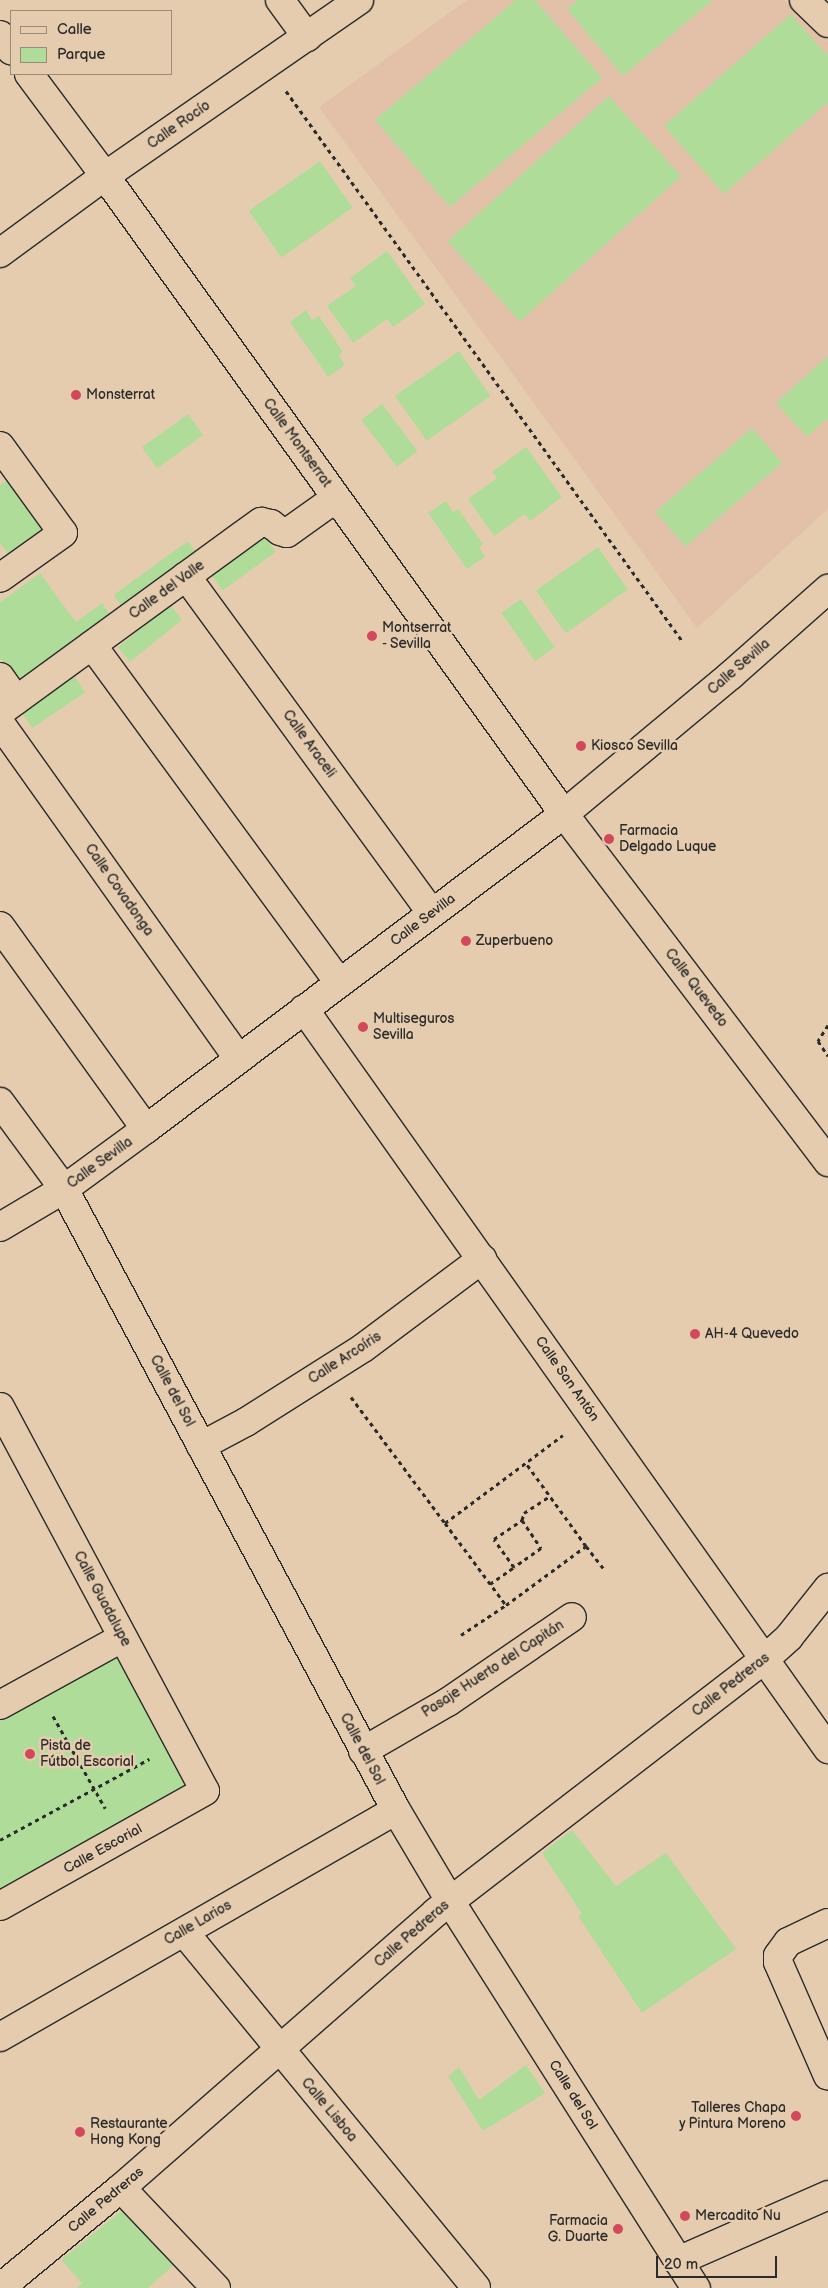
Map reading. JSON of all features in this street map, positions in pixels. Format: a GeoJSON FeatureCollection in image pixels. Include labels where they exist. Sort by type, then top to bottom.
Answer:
{"type":"FeatureCollection","features":[{"type":"Feature","properties":{"kind":"street"},"geometry":{"type":"LineString","coordinates":[[280,0],[307,37]]}},
{"type":"Feature","properties":{"kind":"street","name":"Calle Rocío"},"geometry":{"type":"LineString","coordinates":[[0,253],[105,176],[360,0]]}},
{"type":"Feature","properties":{"kind":"street"},"geometry":{"type":"LineString","coordinates":[[804,0],[828,23]]}},
{"type":"Feature","properties":{"kind":"street"},"geometry":{"type":"LineString","coordinates":[[0,35],[10,49]]}},
{"type":"Feature","properties":{"kind":"street","name":"Calle Montserrat"},"geometry":{"type":"LineString","coordinates":[[30,75],[105,176],[564,814]]}},
{"type":"Feature","properties":{"kind":"street"},"geometry":{"type":"LineString","coordinates":[[0,446],[63,533],[0,578]]}},
{"type":"Feature","properties":{"kind":"street","name":"Calle del Valle"},"geometry":{"type":"LineString","coordinates":[[8,706],[261,522],[271,524],[280,531],[287,533],[336,498]]}},
{"type":"Feature","properties":{"kind":"street","name":"Calle Araceli"},"geometry":{"type":"LineString","coordinates":[[186,576],[432,913]]}},
{"type":"Feature","properties":{"kind":"street","name":"Calle Sevilla"},"geometry":{"type":"LineString","coordinates":[[0,1227],[64,1189],[146,1129],[564,814],[731,675],[828,589]]}},
{"type":"Feature","properties":{"kind":"street"},"geometry":{"type":"LineString","coordinates":[[92,644],[338,983]]}},
{"type":"Feature","properties":{"kind":"street"},"geometry":{"type":"LineString","coordinates":[[0,677],[8,706]]}},
{"type":"Feature","properties":{"kind":"street","name":"Calle Covadonga"},"geometry":{"type":"LineString","coordinates":[[0,723],[238,1058]]}},
{"type":"Feature","properties":{"kind":"street","name":"Calle Quevedo"},"geometry":{"type":"LineString","coordinates":[[564,814],[828,1162]]}},
{"type":"Feature","properties":{"kind":"street"},"geometry":{"type":"LineString","coordinates":[[0,926],[146,1129]]}},
{"type":"Feature","properties":{"kind":"street","name":"Calle San Antón"},"geometry":{"type":"LineString","coordinates":[[304,1009],[766,1658],[828,1749]]}},
{"type":"Feature","properties":{"kind":"street","name":"Calle del Sol"},"geometry":{"type":"LineString","coordinates":[[0,1102],[64,1189],[396,1810],[450,1901],[696,2288]]}},
{"type":"Feature","properties":{"kind":"street","name":"Calle Arcoíris"},"geometry":{"type":"LineString","coordinates":[[201,1446],[246,1422],[363,1348],[482,1259]]}},
{"type":"Feature","properties":{"kind":"street","name":"Calle Guadalupe"},"geometry":{"type":"LineString","coordinates":[[0,1407],[205,1791]]}},
{"type":"Feature","properties":{"kind":"street","name":"Calle Pedreras"},"geometry":{"type":"LineString","coordinates":[[0,2288],[121,2188],[450,1901],[766,1658],[789,1637],[828,1588]]}},
{"type":"Feature","properties":{"kind":"street","name":"Pasaje Huerto del Capitán"},"geometry":{"type":"LineString","coordinates":[[363,1751],[448,1702],[572,1617]]}},
{"type":"Feature","properties":{"kind":"street"},"geometry":{"type":"LineString","coordinates":[[1,1702],[122,1638]]}},
{"type":"Feature","properties":{"kind":"street","name":"Calle Escorial"},"geometry":{"type":"LineString","coordinates":[[0,1906],[205,1791]]}},
{"type":"Feature","properties":{"kind":"street","name":"Calle Larios"},"geometry":{"type":"LineString","coordinates":[[0,2037],[396,1810]]}},
{"type":"Feature","properties":{"kind":"street"},"geometry":{"type":"LineString","coordinates":[[828,1923],[788,1942],[780,1951],[778,1962],[828,2076]]}},
{"type":"Feature","properties":{"kind":"street","name":"Calle Lisboa"},"geometry":{"type":"LineString","coordinates":[[184,1932],[279,2049],[464,2284]]}},
{"type":"Feature","properties":{"kind":"street"},"geometry":{"type":"LineString","coordinates":[[121,2188],[216,2288]]}},
{"type":"Feature","properties":{"kind":"street"},"geometry":{"type":"LineString","coordinates":[[678,2261],[828,2195]]}},
{"type":"Feature","properties":{"kind":"path"},"geometry":{"type":"LineString","coordinates":[[267,64],[683,642]]}},
{"type":"Feature","properties":{"kind":"path"},"geometry":{"type":"LineString","coordinates":[[828,1026],[818,1042],[828,1056]]}},
{"type":"Feature","properties":{"kind":"path"},"geometry":{"type":"LineString","coordinates":[[330,1369],[506,1605]]}},
{"type":"Feature","properties":{"kind":"path"},"geometry":{"type":"LineString","coordinates":[[445,1523],[592,1414]]}},
{"type":"Feature","properties":{"kind":"path"},"geometry":{"type":"LineString","coordinates":[[526,1462],[603,1568]]}},
{"type":"Feature","properties":{"kind":"path"},"geometry":{"type":"LineString","coordinates":[[514,1567],[494,1539],[522,1520],[524,1513],[550,1496]]}},
{"type":"Feature","properties":{"kind":"path"},"geometry":{"type":"LineString","coordinates":[[490,1584],[541,1548],[522,1520]]}},
{"type":"Feature","properties":{"kind":"path"},"geometry":{"type":"LineString","coordinates":[[461,1634],[506,1605],[586,1546]]}},
{"type":"Feature","properties":{"kind":"path"},"geometry":{"type":"LineString","coordinates":[[36,1685],[121,1838]]}},
{"type":"Feature","properties":{"kind":"path"},"geometry":{"type":"LineString","coordinates":[[0,1840],[179,1743]]}},
{"type":"Feature","properties":{"kind":"shaded area"},"geometry":{"type":"Polygon","coordinates":[[[467,0],[784,0],[828,41],[828,509],[697,628],[319,107],[467,0]]]}},
{"type":"Feature","properties":{"kind":"green space"},"geometry":{"type":"Polygon","coordinates":[[[516,0],[535,0],[602,78],[450,207],[375,120],[516,0]]]}},
{"type":"Feature","properties":{"kind":"green space"},"geometry":{"type":"Polygon","coordinates":[[[578,0],[713,0],[623,76],[567,9],[578,0]]]}},
{"type":"Feature","properties":{"kind":"green space"},"geometry":{"type":"Polygon","coordinates":[[[791,14],[828,56],[828,102],[724,194],[664,126],[791,14]]]}},
{"type":"Feature","properties":{"kind":"green space"},"geometry":{"type":"Polygon","coordinates":[[[609,96],[681,176],[520,321],[448,241],[609,96]]]}},
{"type":"Feature","properties":{"kind":"green space"},"geometry":{"type":"Polygon","coordinates":[[[320,161],[353,208],[281,258],[249,211],[320,161]]]}},
{"type":"Feature","properties":{"kind":"green space"},"geometry":{"type":"Polygon","coordinates":[[[387,251],[425,304],[393,327],[387,319],[353,343],[327,306],[356,286],[350,278],[387,251]]]}},
{"type":"Feature","properties":{"kind":"green space"},"geometry":{"type":"Polygon","coordinates":[[[306,310],[312,320],[319,316],[343,352],[339,355],[345,365],[328,377],[290,322],[306,310]]]}},
{"type":"Feature","properties":{"kind":"green space"},"geometry":{"type":"Polygon","coordinates":[[[459,351],[491,396],[427,441],[395,396],[459,351]]]}},
{"type":"Feature","properties":{"kind":"green space"},"geometry":{"type":"Polygon","coordinates":[[[828,356],[828,418],[807,437],[776,403],[828,356]]]}},
{"type":"Feature","properties":{"kind":"green space"},"geometry":{"type":"Polygon","coordinates":[[[382,404],[418,451],[397,467],[361,420],[382,404]]]}},
{"type":"Feature","properties":{"kind":"green space"},"geometry":{"type":"Polygon","coordinates":[[[188,414],[203,435],[157,469],[142,448],[188,414]]]}},
{"type":"Feature","properties":{"kind":"green space"},"geometry":{"type":"Polygon","coordinates":[[[752,428],[782,463],[686,547],[655,512],[752,428]]]}},
{"type":"Feature","properties":{"kind":"green space"},"geometry":{"type":"Polygon","coordinates":[[[526,447],[562,497],[530,521],[525,514],[494,536],[468,499],[497,478],[492,472],[526,447]]]}},
{"type":"Feature","properties":{"kind":"green space"},"geometry":{"type":"Polygon","coordinates":[[[12,477],[50,529],[11,558],[0,543],[0,485],[12,477]]]}},
{"type":"Feature","properties":{"kind":"green space"},"geometry":{"type":"Polygon","coordinates":[[[446,501],[453,512],[458,509],[483,544],[479,547],[485,557],[467,569],[428,513],[446,501]]]}},
{"type":"Feature","properties":{"kind":"green space"},"geometry":{"type":"Polygon","coordinates":[[[263,534],[276,552],[223,591],[210,573],[263,534]]]}},
{"type":"Feature","properties":{"kind":"green space"},"geometry":{"type":"Polygon","coordinates":[[[188,541],[198,555],[124,609],[114,595],[188,541]]]}},
{"type":"Feature","properties":{"kind":"green space"},"geometry":{"type":"Polygon","coordinates":[[[598,547],[628,590],[566,633],[536,591],[598,547]]]}},
{"type":"Feature","properties":{"kind":"green space"},"geometry":{"type":"Polygon","coordinates":[[[40,573],[76,622],[102,603],[112,618],[19,685],[0,658],[0,602],[40,573]]]}},
{"type":"Feature","properties":{"kind":"green space"},"geometry":{"type":"Polygon","coordinates":[[[521,599],[555,647],[535,661],[501,613],[521,599]]]}},
{"type":"Feature","properties":{"kind":"green space"},"geometry":{"type":"Polygon","coordinates":[[[170,605],[182,620],[130,662],[118,647],[170,605]]]}},
{"type":"Feature","properties":{"kind":"green space"},"geometry":{"type":"Polygon","coordinates":[[[73,674],[85,692],[32,728],[20,710],[73,674]]]}},
{"type":"Feature","properties":{"kind":"green space"},"geometry":{"type":"Polygon","coordinates":[[[122,1638],[205,1791],[0,1906],[0,1705],[122,1638]]]}},
{"type":"Feature","properties":{"kind":"green space"},"geometry":{"type":"Polygon","coordinates":[[[572,1830],[616,1886],[666,1853],[736,1949],[642,2013],[578,1916],[582,1914],[542,1853],[572,1830]]]}},
{"type":"Feature","properties":{"kind":"green space"},"geometry":{"type":"Polygon","coordinates":[[[526,2065],[545,2093],[483,2131],[448,2076],[459,2067],[479,2100],[526,2065]]]}},
{"type":"Feature","properties":{"kind":"green space"},"geometry":{"type":"Polygon","coordinates":[[[125,2208],[175,2264],[148,2288],[77,2288],[82,2283],[61,2260],[125,2208]]]}},
{"type":"Feature","properties":{"kind":"place","name":"Monsterrat"},"geometry":{"type":"Point","coordinates":[76,395]}},
{"type":"Feature","properties":{"kind":"place","name":"Montserrat - Sevilla"},"geometry":{"type":"Point","coordinates":[372,636]}},
{"type":"Feature","properties":{"kind":"place","name":"Kiosco Sevilla"},"geometry":{"type":"Point","coordinates":[581,746]}},
{"type":"Feature","properties":{"kind":"place","name":"Farmacia Delgado Luque"},"geometry":{"type":"Point","coordinates":[609,839]}},
{"type":"Feature","properties":{"kind":"place","name":"Zuperbueno"},"geometry":{"type":"Point","coordinates":[466,941]}},
{"type":"Feature","properties":{"kind":"place","name":"Multiseguros Sevilla"},"geometry":{"type":"Point","coordinates":[363,1027]}},
{"type":"Feature","properties":{"kind":"place","name":"AH-4 Quevedo"},"geometry":{"type":"Point","coordinates":[695,1334]}},
{"type":"Feature","properties":{"kind":"place","name":"Pista de Fútbol Escorial"},"geometry":{"type":"Point","coordinates":[30,1754]}},
{"type":"Feature","properties":{"kind":"place","name":"Talleres Chapa y Pintura Moreno"},"geometry":{"type":"Point","coordinates":[796,2116]}},
{"type":"Feature","properties":{"kind":"place","name":"Restaurante Hong Kong"},"geometry":{"type":"Point","coordinates":[80,2132]}},
{"type":"Feature","properties":{"kind":"place","name":"Mercadito Nu"},"geometry":{"type":"Point","coordinates":[685,2216]}},
{"type":"Feature","properties":{"kind":"place","name":"Farmacia G. Duarte"},"geometry":{"type":"Point","coordinates":[618,2229]}}]}
